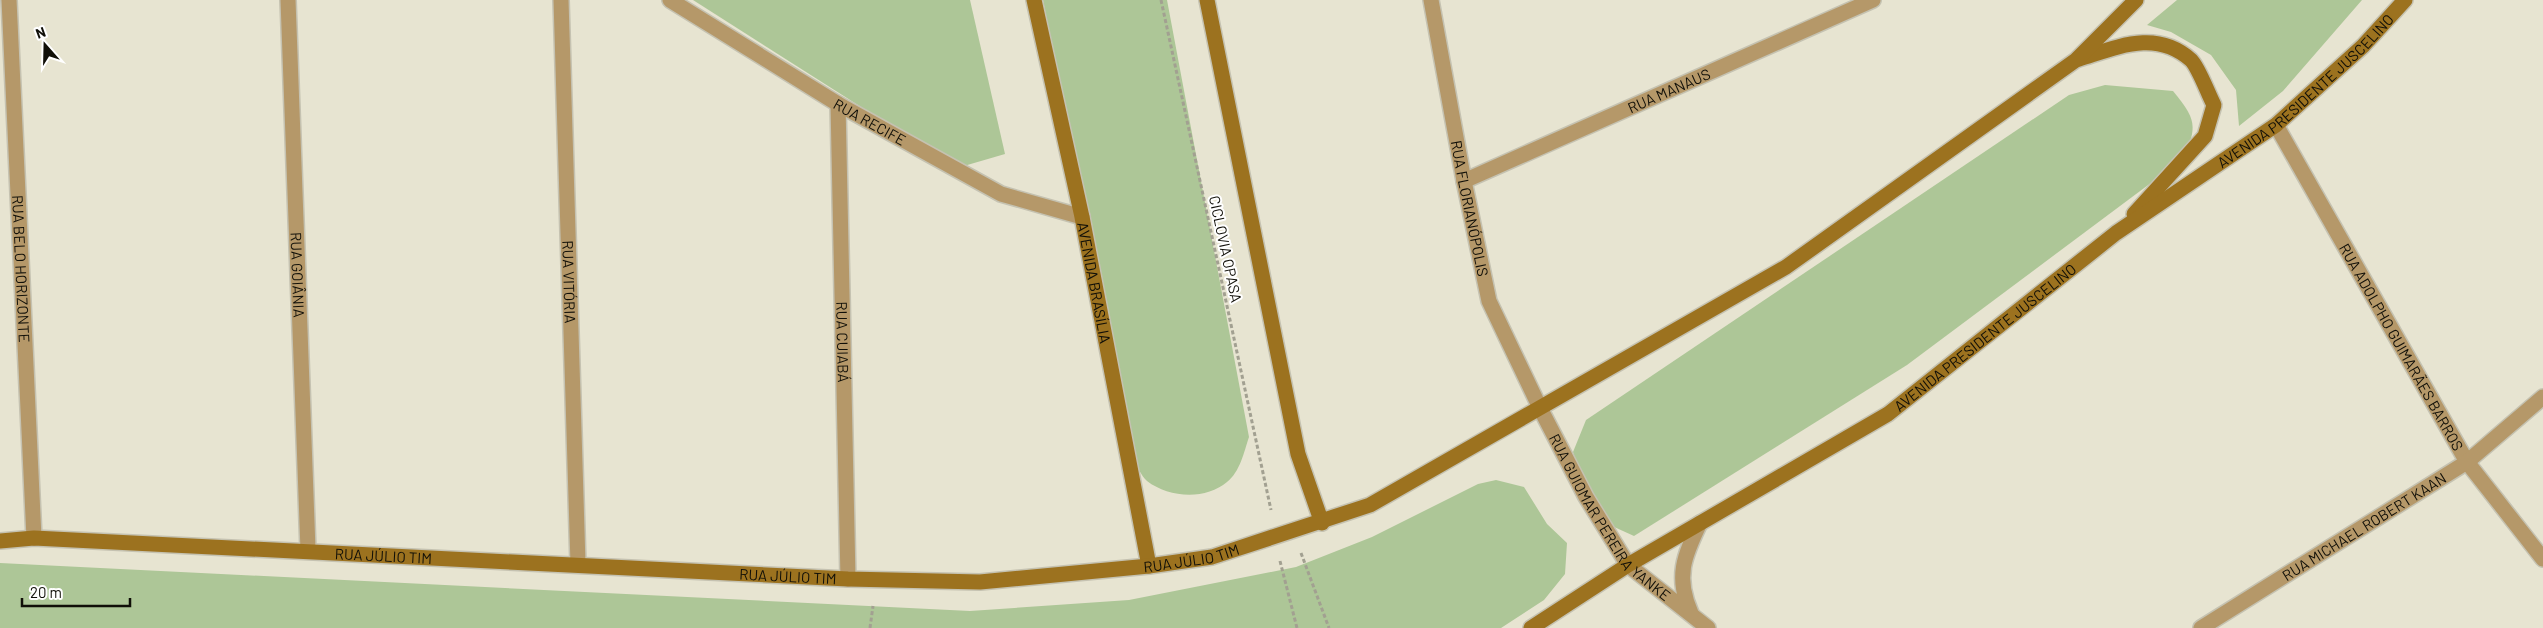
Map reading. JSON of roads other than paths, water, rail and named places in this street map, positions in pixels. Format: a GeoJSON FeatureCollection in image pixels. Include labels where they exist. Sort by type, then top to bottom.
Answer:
{"type":"FeatureCollection","features":[{"type":"Feature","properties":{"kind":"main road","name":"AVENIDA BRASÍLIA"},"geometry":{"type":"LineString","coordinates":[[1034,0],[1082,218],[1149,566]]}},
{"type":"Feature","properties":{"kind":"main road"},"geometry":{"type":"LineString","coordinates":[[1207,0],[1298,454],[1322,523]]}},
{"type":"Feature","properties":{"kind":"main road"},"geometry":{"type":"LineString","coordinates":[[1540,408],[1786,267],[2076,60],[2136,0]]}},
{"type":"Feature","properties":{"kind":"main road","name":"AVENIDA PRESIDENTE JUSCELINO"},"geometry":{"type":"LineString","coordinates":[[1531,628],[1628,565],[1888,414],[2116,233],[2276,125],[2363,46],[2405,0]]}},
{"type":"Feature","properties":{"kind":"main road"},"geometry":{"type":"LineString","coordinates":[[2076,60],[2135,42],[2164,45],[2192,61],[2214,105],[2206,136],[2116,233]]}},
{"type":"Feature","properties":{"kind":"main road","name":"RUA JÚLIO TIM"},"geometry":{"type":"LineString","coordinates":[[0,540],[34,538],[308,550],[848,579],[980,582],[1149,566],[1212,557],[1294,532],[1370,505],[1540,408]]}},
{"type":"Feature","properties":{"kind":"street","name":"RUA BELO HORIZONTE"},"geometry":{"type":"LineString","coordinates":[[9,0],[34,538]]}},
{"type":"Feature","properties":{"kind":"street","name":"RUA GOIÂNIA"},"geometry":{"type":"LineString","coordinates":[[288,0],[308,550]]}},
{"type":"Feature","properties":{"kind":"street","name":"RUA VITÓRIA"},"geometry":{"type":"LineString","coordinates":[[561,0],[578,564]]}},
{"type":"Feature","properties":{"kind":"street","name":"RUA RECIFE"},"geometry":{"type":"LineString","coordinates":[[670,0],[838,104],[1001,194],[1082,218]]}},
{"type":"Feature","properties":{"kind":"street","name":"RUA FLORIANÓPOLIS"},"geometry":{"type":"LineString","coordinates":[[1431,0],[1464,181],[1489,301],[1540,408]]}},
{"type":"Feature","properties":{"kind":"street","name":"RUA MANAUS"},"geometry":{"type":"LineString","coordinates":[[1464,181],[1873,0]]}},
{"type":"Feature","properties":{"kind":"street","name":"RUA CUIABÁ"},"geometry":{"type":"LineString","coordinates":[[838,104],[848,579]]}},
{"type":"Feature","properties":{"kind":"street","name":"RUA ADOLPHO GUIMARÃES BARROS"},"geometry":{"type":"LineString","coordinates":[[2276,125],[2467,462],[2543,559]]}},
{"type":"Feature","properties":{"kind":"street","name":"RUA MICHAEL ROBERT KAAN"},"geometry":{"type":"LineString","coordinates":[[2202,628],[2467,462],[2543,397]]}},
{"type":"Feature","properties":{"kind":"street","name":"RUA GUIOMAR PEREIRA YANKE"},"geometry":{"type":"LineString","coordinates":[[1540,408],[1586,497],[1628,565],[1708,628]]}},
{"type":"Feature","properties":{"kind":"street","name":"RUA GUIOMAR PEREIRA YANKE"},"geometry":{"type":"LineString","coordinates":[[1692,616],[1683,594],[1684,557],[1700,523]]}}]}
